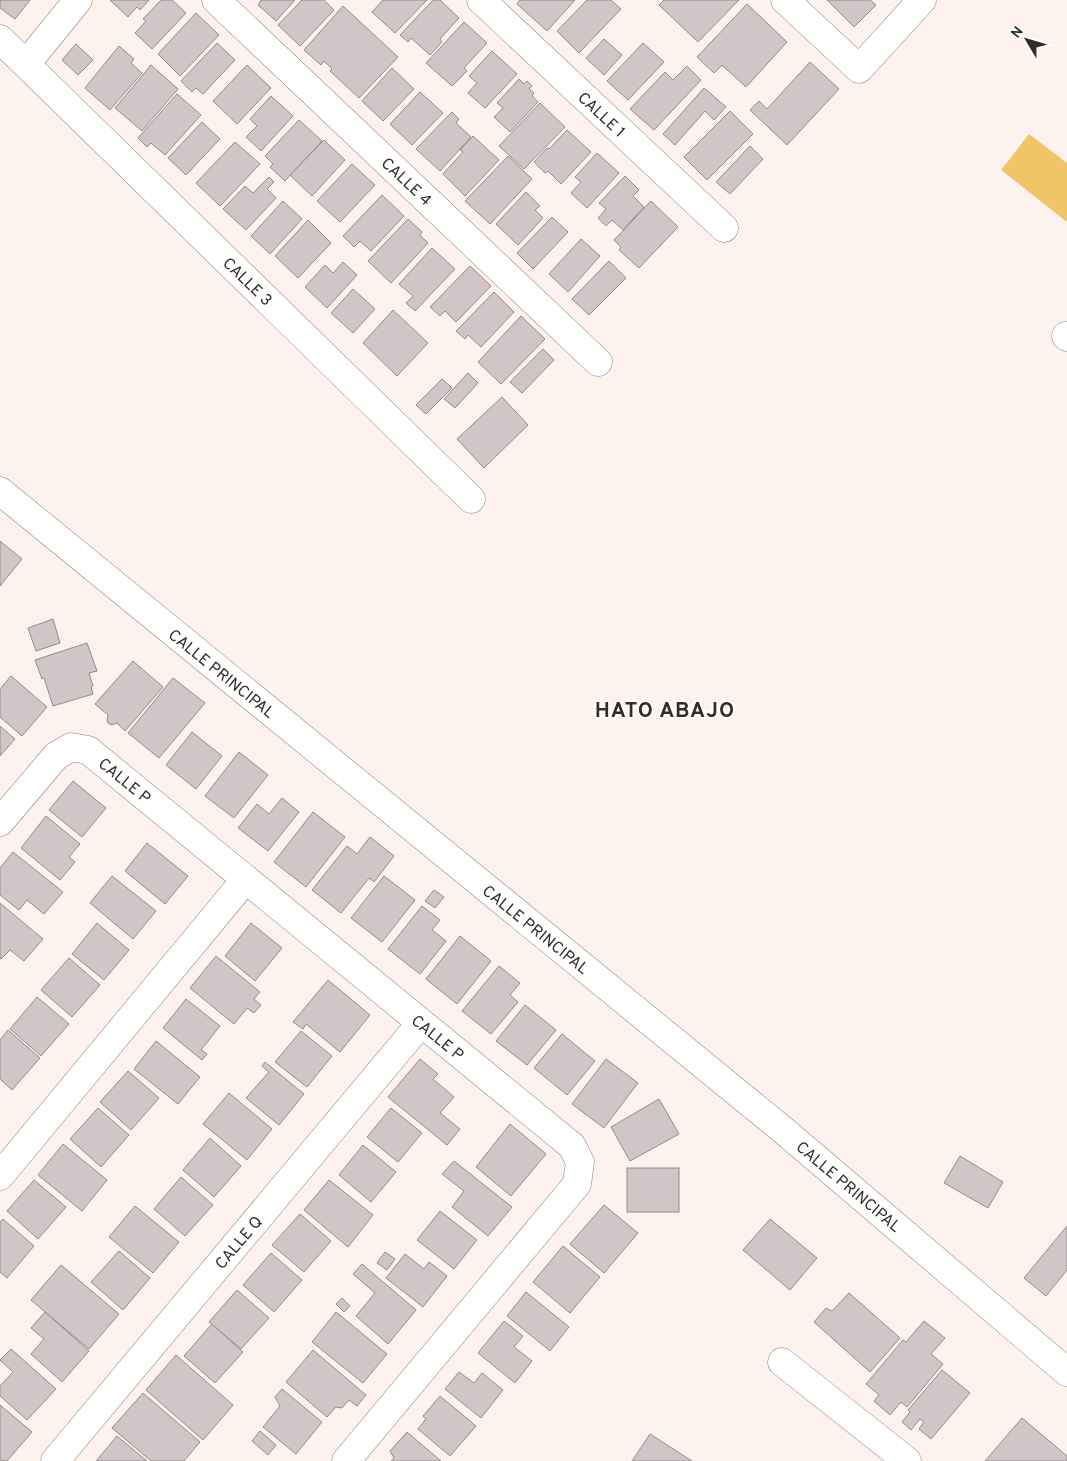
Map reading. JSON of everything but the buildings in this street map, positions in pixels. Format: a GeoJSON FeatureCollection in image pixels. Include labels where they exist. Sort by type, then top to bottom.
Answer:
{"type":"FeatureCollection","features":[{"type":"Feature","properties":{"kind":"street"},"geometry":{"type":"LineString","coordinates":[[26,64],[78,0]]}},
{"type":"Feature","properties":{"kind":"street","name":"CALLE 4"},"geometry":{"type":"LineString","coordinates":[[216,0],[598,362]]}},
{"type":"Feature","properties":{"kind":"street","name":"CALLE 1"},"geometry":{"type":"LineString","coordinates":[[481,0],[724,228]]}},
{"type":"Feature","properties":{"kind":"street"},"geometry":{"type":"LineString","coordinates":[[785,0],[859,69],[922,0]]}},
{"type":"Feature","properties":{"kind":"street","name":"CALLE 3"},"geometry":{"type":"LineString","coordinates":[[0,39],[471,499]]}},
{"type":"Feature","properties":{"kind":"street","name":"CALLE PRINCIPAL"},"geometry":{"type":"LineString","coordinates":[[0,491],[783,1130],[1067,1372]]}},
{"type":"Feature","properties":{"kind":"street","name":"CALLE P"},"geometry":{"type":"LineString","coordinates":[[0,822],[56,756],[71,747],[88,750],[572,1146],[580,1162],[577,1184],[346,1461]]}},
{"type":"Feature","properties":{"kind":"street"},"geometry":{"type":"LineString","coordinates":[[0,1176],[246,879]]}},
{"type":"Feature","properties":{"kind":"street","name":"CALLE Q"},"geometry":{"type":"LineString","coordinates":[[55,1461],[421,1023]]}},
{"type":"Feature","properties":{"kind":"street"},"geometry":{"type":"LineString","coordinates":[[782,1362],[907,1461]]}},
{"type":"Feature","properties":{"kind":"shaded area"},"geometry":{"type":"Polygon","coordinates":[[[1029,134],[1067,163],[1067,222],[1001,170],[1029,134]]]}},
{"type":"Feature","properties":{"kind":"district","name":"HATO ABAJO"},"geometry":{"type":"Point","coordinates":[665,710]}}]}
